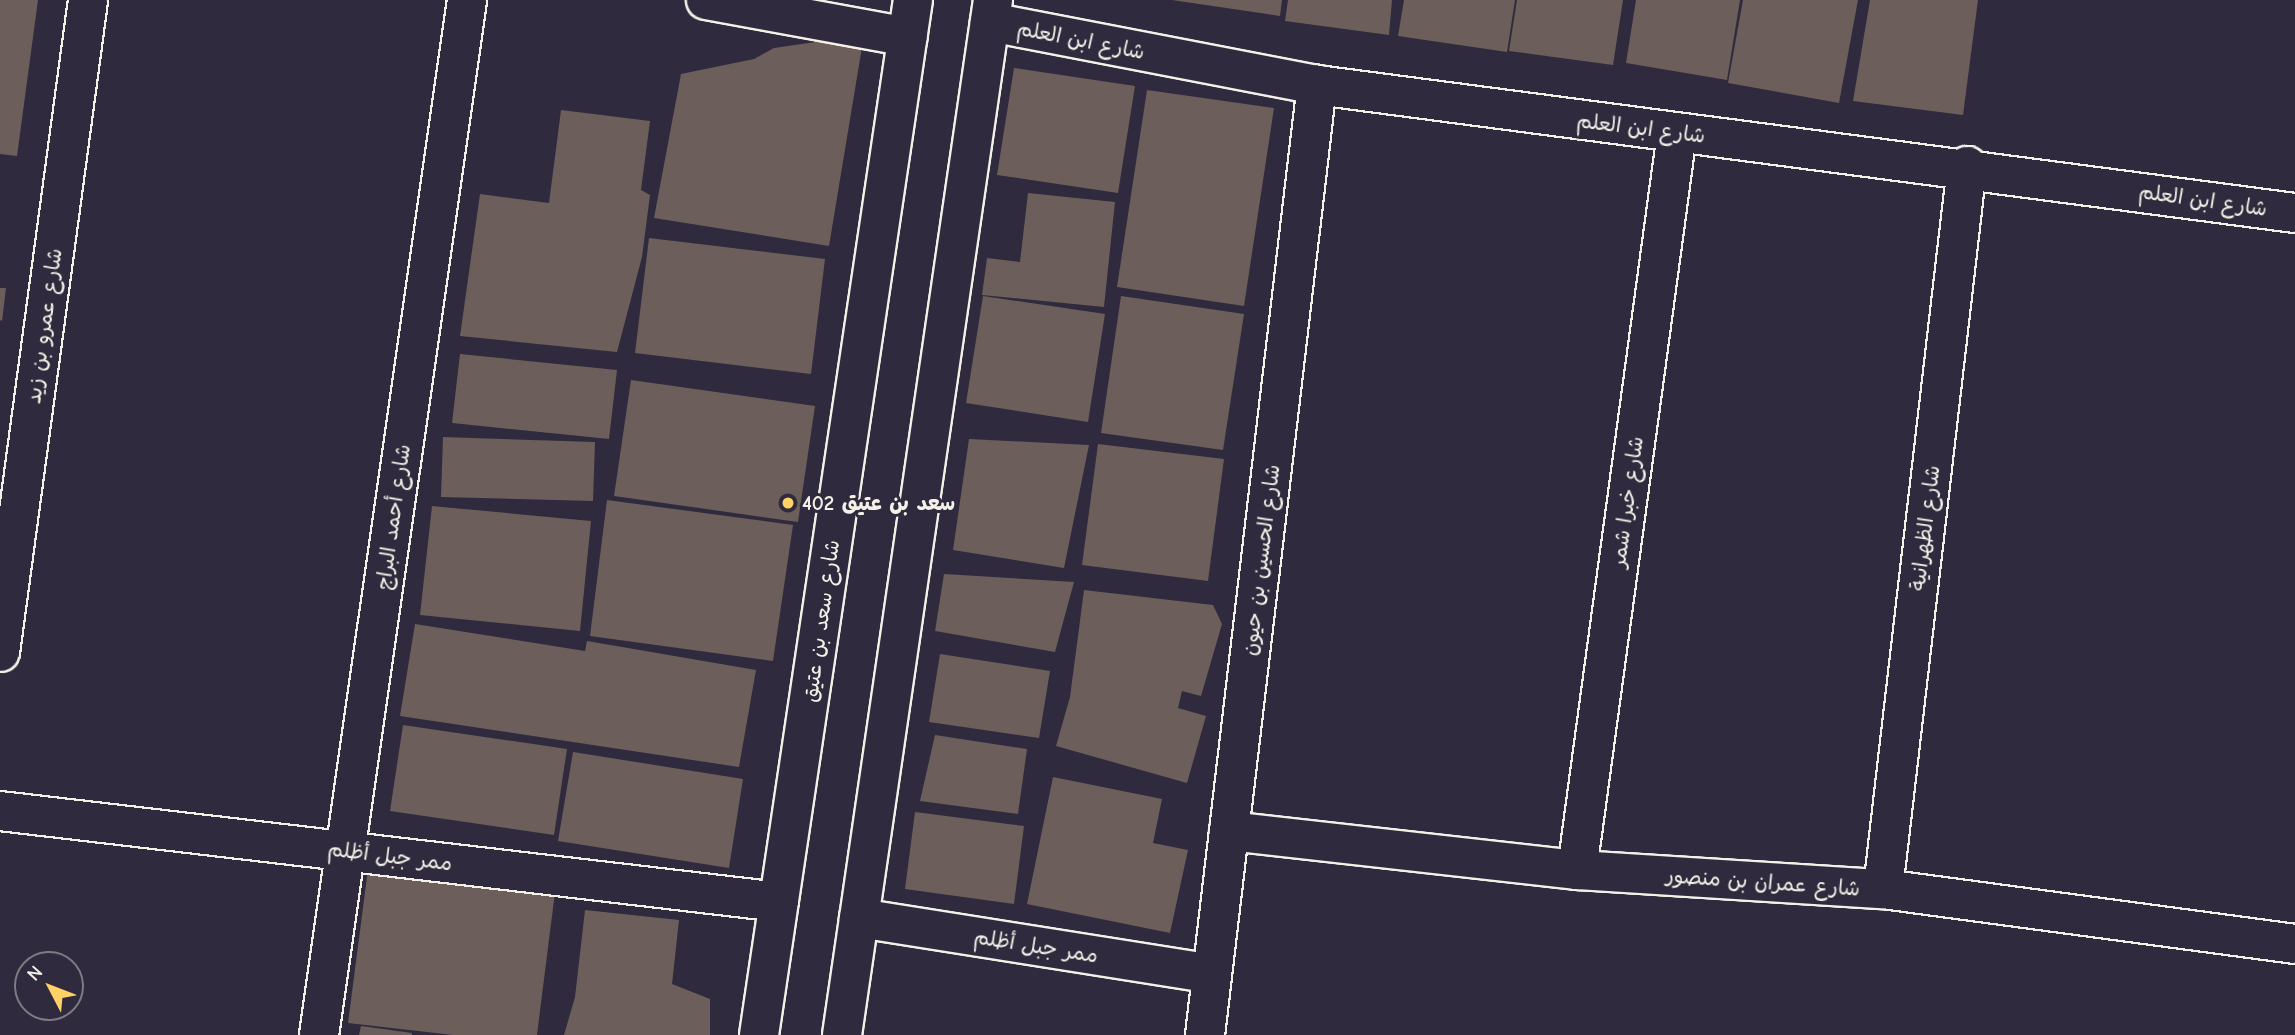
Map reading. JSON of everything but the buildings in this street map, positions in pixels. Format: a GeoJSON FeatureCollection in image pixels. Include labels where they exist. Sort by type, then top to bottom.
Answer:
{"type":"FeatureCollection","features":[{"type":"Feature","properties":{"kind":"street","name":"شارع عمرو بن زيد"},"geometry":{"type":"LineString","coordinates":[[0,652],[88,0]]}},
{"type":"Feature","properties":{"kind":"street","name":"شارع أحمد البراج"},"geometry":{"type":"LineString","coordinates":[[319,1035],[467,0]]}},
{"type":"Feature","properties":{"kind":"street"},"geometry":{"type":"LineString","coordinates":[[706,0],[908,37]]}},
{"type":"Feature","properties":{"kind":"street","name":"شارع سعد بن عتيق"},"geometry":{"type":"LineString","coordinates":[[759,1035],[914,0]]}},
{"type":"Feature","properties":{"kind":"street"},"geometry":{"type":"LineString","coordinates":[[842,1035],[991,11]]}},
{"type":"Feature","properties":{"kind":"street","name":"شارع ابن العلم"},"geometry":{"type":"LineString","coordinates":[[991,11],[1317,85],[1677,133],[1967,166],[2295,213]]}},
{"type":"Feature","properties":{"kind":"street","name":"شارع الحسين بن حيون"},"geometry":{"type":"LineString","coordinates":[[1205,1035],[1317,85]]}},
{"type":"Feature","properties":{"kind":"street","name":"شارع خبرا شمر"},"geometry":{"type":"LineString","coordinates":[[1577,870],[1677,133]]}},
{"type":"Feature","properties":{"kind":"street","name":"شارع الظهرانية"},"geometry":{"type":"LineString","coordinates":[[1883,889],[1967,166]]}},
{"type":"Feature","properties":{"kind":"street","name":"ممر جبل أظلم"},"geometry":{"type":"LineString","coordinates":[[0,811],[779,902]]}},
{"type":"Feature","properties":{"kind":"street","name":"شارع عمران بن منصور"},"geometry":{"type":"LineString","coordinates":[[1229,831],[1577,870],[1883,889],[2295,944]]}},
{"type":"Feature","properties":{"kind":"street","name":"ممر جبل أظلم"},"geometry":{"type":"LineString","coordinates":[[859,918],[1212,974]]}},
{"type":"Feature","properties":{"kind":"place","name":"سعد بن عتيق 402"},"geometry":{"type":"Point","coordinates":[788,503]}}]}
